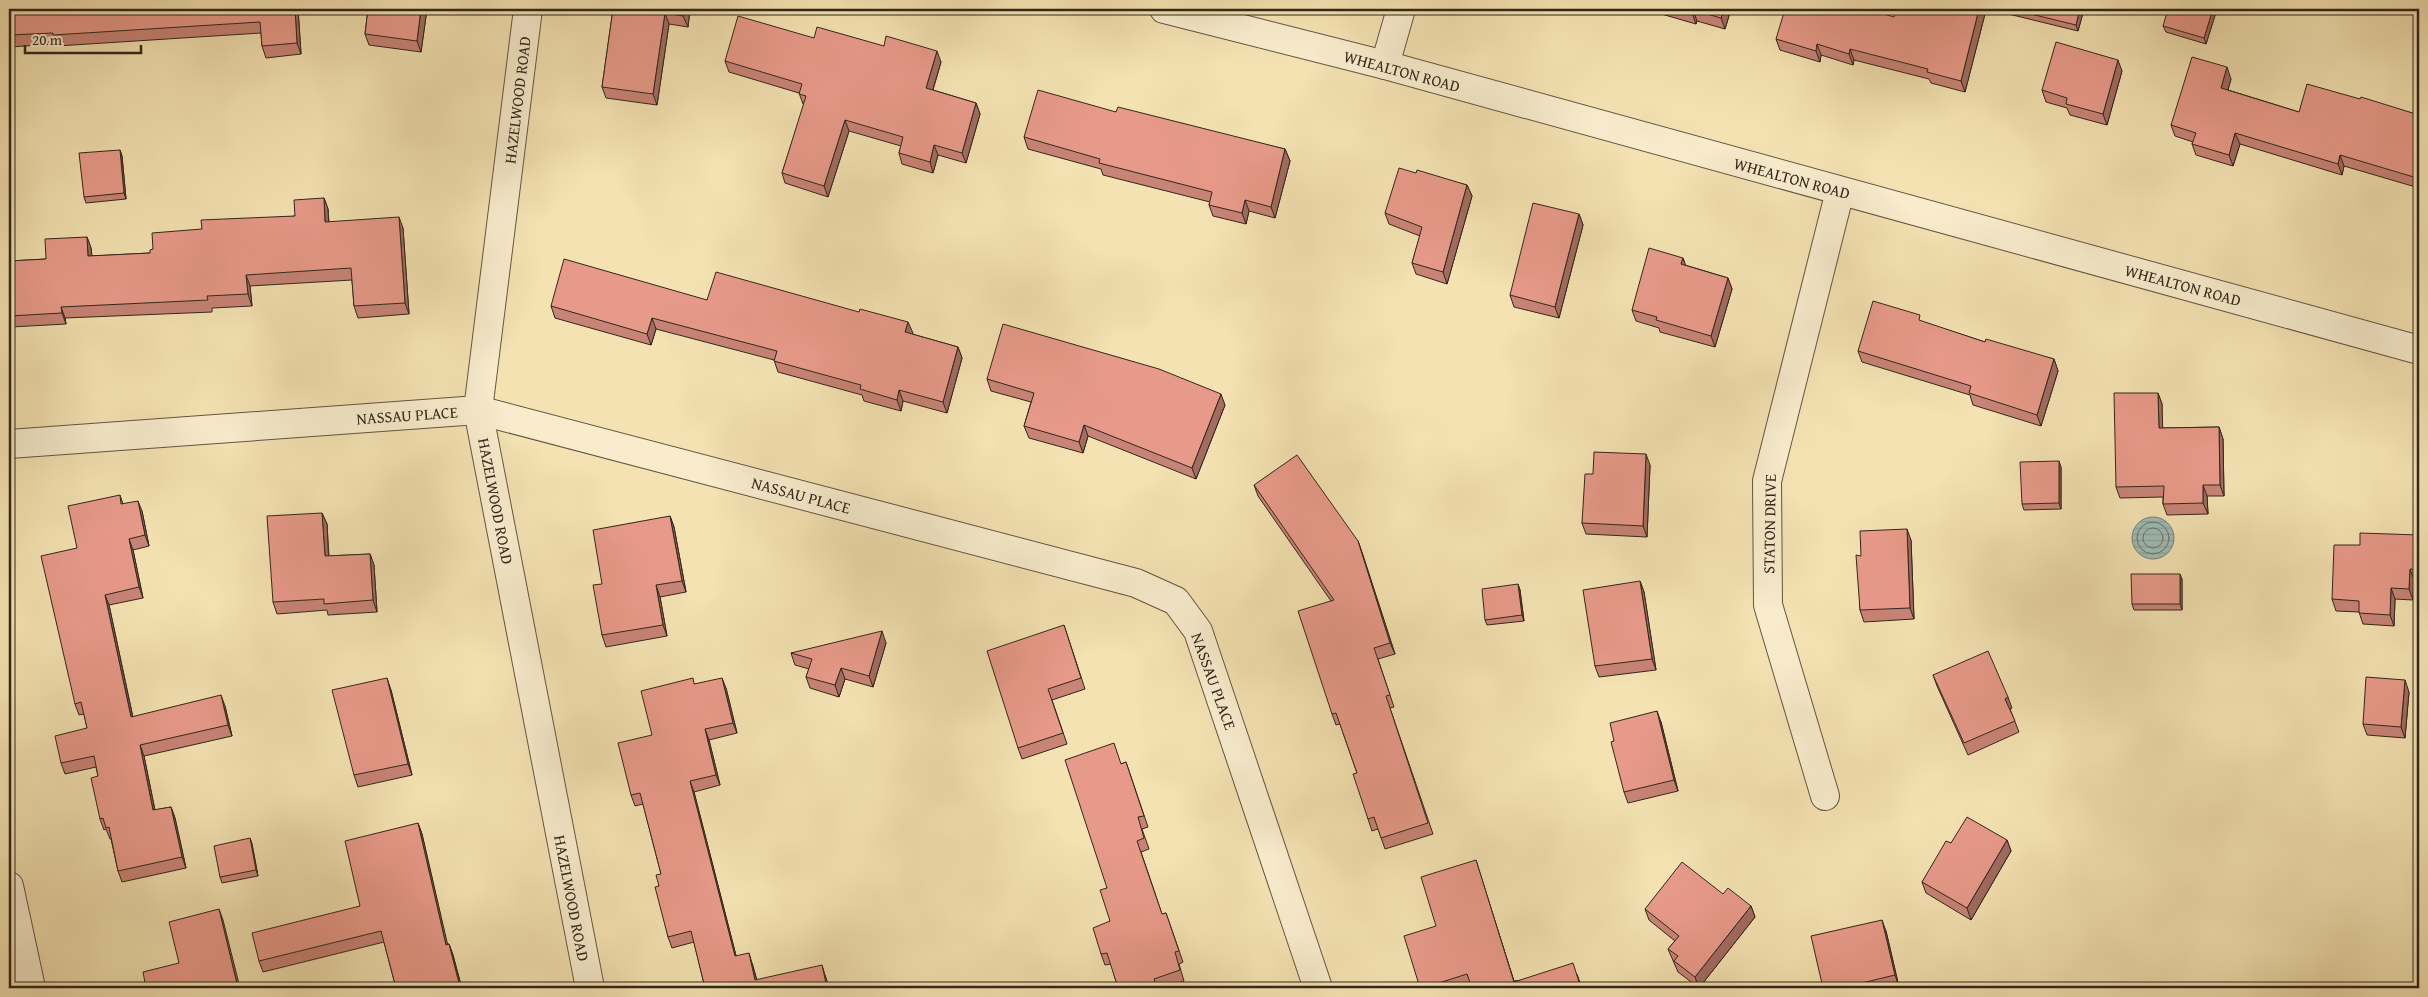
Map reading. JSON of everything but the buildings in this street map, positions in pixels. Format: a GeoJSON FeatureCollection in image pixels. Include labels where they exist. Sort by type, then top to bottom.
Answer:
{"type":"FeatureCollection","features":[{"type":"Feature","properties":{"kind":"street","name":"HAZELWOOD ROAD"},"geometry":{"type":"LineString","coordinates":[[528,9],[478,410],[590,988]]}},
{"type":"Feature","properties":{"kind":"street","name":"WHEALTON ROAD"},"geometry":{"type":"LineString","coordinates":[[1164,9],[1385,65],[2419,350]]}},
{"type":"Feature","properties":{"kind":"street"},"geometry":{"type":"LineString","coordinates":[[1385,65],[1401,9]]}},
{"type":"Feature","properties":{"kind":"street","name":"STATON DRIVE"},"geometry":{"type":"LineString","coordinates":[[1826,796],[1768,605],[1767,481],[1840,191]]}},
{"type":"Feature","properties":{"kind":"street","name":"NASSAU PLACE"},"geometry":{"type":"LineString","coordinates":[[9,444],[478,410],[1136,583],[1176,601],[1198,631],[1318,988]]}},
{"type":"Feature","properties":{"kind":"street"},"geometry":{"type":"LineString","coordinates":[[9,886],[30,988]]}},
{"type":"Feature","properties":{"kind":"water"},"geometry":{"type":"Polygon","coordinates":[[[2149,517],[2157,517],[2168,523],[2174,538],[2168,553],[2157,559],[2149,559],[2138,553],[2132,542],[2132,534],[2138,523],[2149,517]]]}}]}
